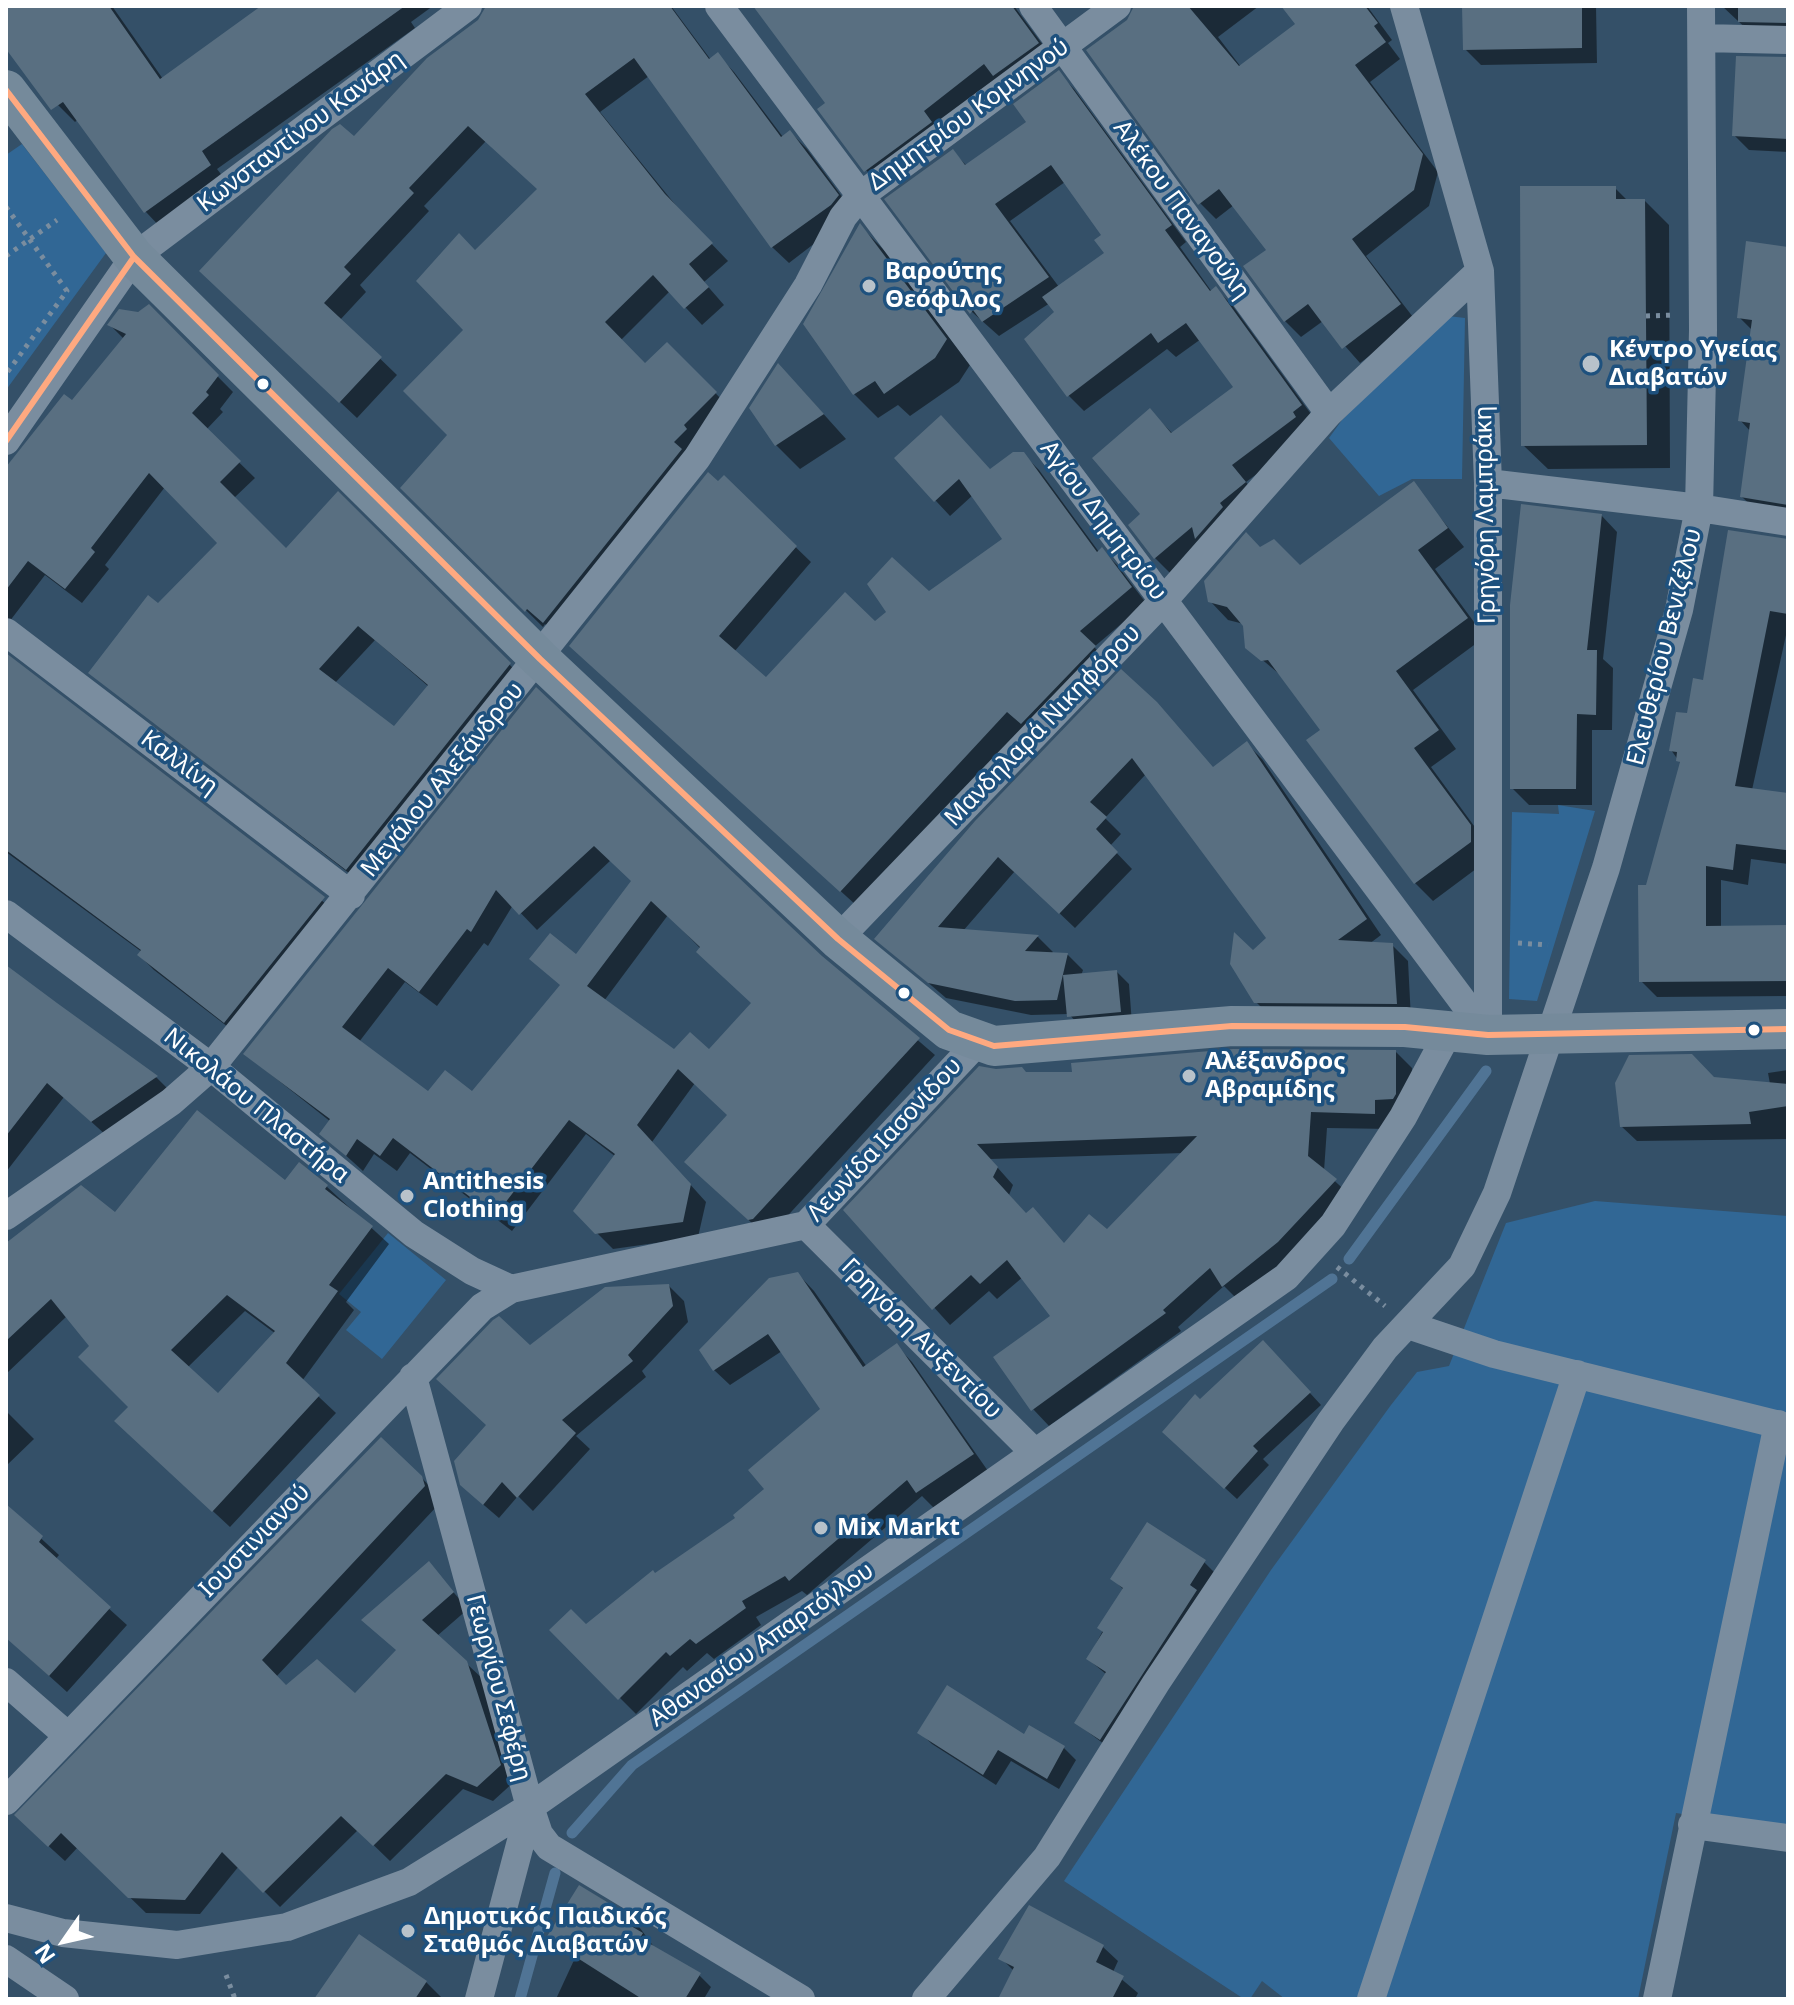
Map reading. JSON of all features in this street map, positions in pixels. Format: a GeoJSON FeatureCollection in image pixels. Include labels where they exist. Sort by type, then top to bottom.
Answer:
{"type":"FeatureCollection","features":[{"type":"Feature","properties":{"kind":"main road"},"geometry":{"type":"LineString","coordinates":[[6,90],[134,257],[540,659],[838,939],[949,1030],[977,1043]]}},
{"type":"Feature","properties":{"kind":"main road","name":"Λεωνίδα Ιασονίδου"},"geometry":{"type":"LineString","coordinates":[[977,1043],[1013,1045],[1232,1026],[1405,1027],[1488,1035],[1788,1029]]}},
{"type":"Feature","properties":{"kind":"street","name":"Κωνσταντίνου Κανάρη"},"geometry":{"type":"LineString","coordinates":[[6,441],[134,257],[468,6]]}},
{"type":"Feature","properties":{"kind":"street","name":"Αγίου Δημητρίου"},"geometry":{"type":"LineString","coordinates":[[719,6],[1488,1035]]}},
{"type":"Feature","properties":{"kind":"street","name":"Αλέκου Παναγούλη"},"geometry":{"type":"LineString","coordinates":[[1033,6],[1329,413]]}},
{"type":"Feature","properties":{"kind":"street","name":"Δημητρίου Κομνηνού"},"geometry":{"type":"LineString","coordinates":[[860,196],[1117,6]]}},
{"type":"Feature","properties":{"kind":"street","name":"Γρηγόρη Λαμπράκη"},"geometry":{"type":"LineString","coordinates":[[1404,6],[1480,271],[1488,483],[1488,1035]]}},
{"type":"Feature","properties":{"kind":"street","name":"Ελευθερίου Βενιζέλου"},"geometry":{"type":"LineString","coordinates":[[926,1999],[1047,1857],[1293,1475],[1366,1372],[1454,1278],[1483,1226],[1581,947],[1675,626],[1699,508],[1701,6]]}},
{"type":"Feature","properties":{"kind":"street"},"geometry":{"type":"LineString","coordinates":[[1702,38],[1788,40]]}},
{"type":"Feature","properties":{"kind":"street","name":"Μεγάλου Αλεξάνδρου"},"geometry":{"type":"LineString","coordinates":[[6,1216],[171,1102],[211,1067],[632,543],[734,406],[808,285],[843,217],[860,196]]}},
{"type":"Feature","properties":{"kind":"street","name":"Μανδηλαρά Νικηφόρου"},"geometry":{"type":"LineString","coordinates":[[838,939],[1163,601],[1329,413],[1480,271]]}},
{"type":"Feature","properties":{"kind":"street"},"geometry":{"type":"LineString","coordinates":[[1488,483],[1699,508],[1788,522]]}},
{"type":"Feature","properties":{"kind":"street","name":"Καλλίνη"},"geometry":{"type":"LineString","coordinates":[[6,632],[351,895]]}},
{"type":"Feature","properties":{"kind":"street","name":"Νικολάου Πλαστήρα"},"geometry":{"type":"LineString","coordinates":[[6,914],[211,1067],[414,1234],[472,1271],[511,1289]]}},
{"type":"Feature","properties":{"kind":"street","name":"Αθανασίου Απαρτόγλου"},"geometry":{"type":"LineString","coordinates":[[6,1918],[63,1933],[177,1945],[287,1927],[409,1882],[530,1807],[1286,1277],[1314,1248],[1403,1117],[1449,1031]]}},
{"type":"Feature","properties":{"kind":"street","name":"Λεωνίδα Ιασονίδου"},"geometry":{"type":"LineString","coordinates":[[511,1289],[806,1225],[977,1043]]}},
{"type":"Feature","properties":{"kind":"street","name":"Γρηγόρη Αυξεντίου"},"geometry":{"type":"LineString","coordinates":[[806,1225],[1035,1453]]}},
{"type":"Feature","properties":{"kind":"street","name":"Ιουστινιανού"},"geometry":{"type":"LineString","coordinates":[[6,1801],[482,1307],[511,1289]]}},
{"type":"Feature","properties":{"kind":"street"},"geometry":{"type":"LineString","coordinates":[[1408,1325],[1494,1354],[1783,1425],[1692,1825],[1657,1999]]}},
{"type":"Feature","properties":{"kind":"street"},"geometry":{"type":"LineString","coordinates":[[1371,1999],[1577,1374]]}},
{"type":"Feature","properties":{"kind":"street","name":"Γεωργίου Σεφέρη"},"geometry":{"type":"LineString","coordinates":[[413,1377],[530,1807],[479,1999]]}},
{"type":"Feature","properties":{"kind":"street"},"geometry":{"type":"LineString","coordinates":[[6,1682],[68,1736]]}},
{"type":"Feature","properties":{"kind":"street"},"geometry":{"type":"LineString","coordinates":[[530,1807],[539,1834],[549,1847],[801,1999]]}},
{"type":"Feature","properties":{"kind":"street"},"geometry":{"type":"LineString","coordinates":[[1692,1825],[1788,1838]]}},
{"type":"Feature","properties":{"kind":"street"},"geometry":{"type":"LineString","coordinates":[[6,1959],[65,1999]]}},
{"type":"Feature","properties":{"kind":"path"},"geometry":{"type":"LineString","coordinates":[[6,256],[89,198]]}},
{"type":"Feature","properties":{"kind":"path"},"geometry":{"type":"LineString","coordinates":[[6,207],[67,291],[6,374]]}},
{"type":"Feature","properties":{"kind":"path"},"geometry":{"type":"LineString","coordinates":[[1487,942],[1581,947]]}},
{"type":"Feature","properties":{"kind":"path"},"geometry":{"type":"LineString","coordinates":[[1314,1248],[1408,1325]]}},
{"type":"Feature","properties":{"kind":"path"},"geometry":{"type":"LineString","coordinates":[[226,1975],[235,1999]]}},
{"type":"Feature","properties":{"kind":"shaded area"},"geometry":{"type":"Polygon","coordinates":[[[22,144],[106,253],[6,390],[6,155],[22,144]]]}},
{"type":"Feature","properties":{"kind":"shaded area"},"geometry":{"type":"Polygon","coordinates":[[[1448,316],[1465,318],[1462,479],[1412,479],[1379,496],[1329,438],[1342,420],[1448,316]]]}},
{"type":"Feature","properties":{"kind":"shaded area"},"geometry":{"type":"Polygon","coordinates":[[[1558,805],[1595,811],[1537,1001],[1509,999],[1512,812],[1559,814],[1558,805]]]}},
{"type":"Feature","properties":{"kind":"shaded area"},"geometry":{"type":"Polygon","coordinates":[[[1595,1201],[1788,1216],[1788,1830],[1676,1813],[1638,1999],[1285,1999],[1262,1981],[1250,1999],[1244,1999],[1064,1881],[1271,1570],[1391,1405],[1417,1372],[1449,1366],[1506,1223],[1595,1201]]]}},
{"type":"Feature","properties":{"kind":"shaded area"},"geometry":{"type":"Polygon","coordinates":[[[388,1233],[446,1280],[382,1359],[346,1330],[361,1312],[339,1294],[388,1233]]]}},
{"type":"Feature","properties":{"kind":"building"},"geometry":{"type":"Polygon","coordinates":[[[6,6],[109,6],[160,79],[261,6],[405,6],[202,151],[211,165],[144,213],[63,102],[51,110],[6,49],[6,6]]]}},
{"type":"Feature","properties":{"kind":"building"},"geometry":{"type":"Polygon","coordinates":[[[486,6],[670,6],[709,59],[718,52],[781,137],[790,130],[839,195],[831,205],[771,248],[634,58],[585,94],[665,194],[713,243],[689,264],[709,287],[684,309],[653,275],[605,322],[645,363],[667,342],[717,392],[684,425],[687,429],[674,442],[682,449],[543,623],[527,609],[525,612],[400,488],[447,435],[403,391],[463,330],[416,281],[459,233],[475,250],[537,189],[468,126],[409,188],[414,193],[344,267],[351,274],[324,303],[382,357],[339,403],[199,271],[332,129],[340,124],[354,136],[427,58],[478,20],[486,6]]]}},
{"type":"Feature","properties":{"kind":"building"},"geometry":{"type":"Polygon","coordinates":[[[753,6],[1012,6],[1039,43],[993,76],[984,64],[924,111],[932,122],[864,172],[817,109],[825,103],[753,6]]]}},
{"type":"Feature","properties":{"kind":"building"},"geometry":{"type":"Polygon","coordinates":[[[1134,6],[1188,6],[1239,66],[1295,24],[1281,6],[1365,6],[1378,23],[1374,26],[1386,42],[1355,65],[1423,154],[1414,190],[1352,239],[1401,304],[1342,349],[1308,304],[1284,322],[1243,266],[1266,250],[1219,189],[1198,205],[1086,50],[1127,20],[1134,6]]]}},
{"type":"Feature","properties":{"kind":"building"},"geometry":{"type":"Polygon","coordinates":[[[1462,6],[1582,6],[1582,48],[1463,50],[1462,6]]]}},
{"type":"Feature","properties":{"kind":"building"},"geometry":{"type":"Polygon","coordinates":[[[1738,6],[1788,6],[1788,23],[1738,22],[1738,6]]]}},
{"type":"Feature","properties":{"kind":"building"},"geometry":{"type":"Polygon","coordinates":[[[1736,56],[1788,57],[1788,139],[1732,136],[1736,56]]]}},
{"type":"Feature","properties":{"kind":"building"},"geometry":{"type":"Polygon","coordinates":[[[1059,70],[1172,225],[1165,230],[1210,291],[1216,286],[1302,405],[1293,412],[1296,417],[1232,465],[1246,482],[1220,503],[1223,507],[1195,539],[1192,527],[1154,559],[1128,525],[1140,514],[1092,458],[1150,408],[1171,433],[1233,387],[1186,323],[1158,343],[1151,333],[1067,397],[1024,339],[1054,312],[1042,297],[1104,253],[1094,240],[1101,235],[1051,165],[995,204],[1049,277],[982,322],[973,310],[970,314],[884,199],[953,149],[965,165],[1026,122],[1013,104],[1059,70]]]}},
{"type":"Feature","properties":{"kind":"building"},"geometry":{"type":"Polygon","coordinates":[[[1520,186],[1616,186],[1616,199],[1645,199],[1647,445],[1521,446],[1520,186]]]}},
{"type":"Feature","properties":{"kind":"building"},"geometry":{"type":"Polygon","coordinates":[[[860,223],[947,339],[935,358],[884,394],[875,381],[853,395],[803,324],[860,223]]]}},
{"type":"Feature","properties":{"kind":"building"},"geometry":{"type":"Polygon","coordinates":[[[1746,241],[1788,247],[1788,505],[1740,497],[1750,423],[1738,421],[1752,320],[1737,318],[1746,241]]]}},
{"type":"Feature","properties":{"kind":"building"},"geometry":{"type":"Polygon","coordinates":[[[149,304],[219,375],[206,392],[209,395],[192,413],[241,461],[220,482],[286,548],[338,491],[511,663],[346,870],[88,673],[148,595],[158,603],[217,543],[149,473],[91,548],[95,552],[65,589],[28,561],[6,590],[6,467],[64,394],[72,400],[126,334],[107,325],[119,309],[138,312],[149,304]],[[358,626],[319,669],[394,726],[428,685],[358,626]]]}},
{"type":"Feature","properties":{"kind":"building"},"geometry":{"type":"Polygon","coordinates":[[[778,363],[824,414],[775,446],[749,408],[778,363]]]}},
{"type":"Feature","properties":{"kind":"building"},"geometry":{"type":"Polygon","coordinates":[[[941,415],[990,469],[1013,452],[1024,452],[1097,552],[1102,547],[1132,587],[1080,631],[1096,646],[1021,724],[1007,712],[840,892],[569,646],[708,472],[718,481],[724,475],[797,546],[719,636],[766,677],[845,592],[875,621],[886,612],[867,584],[892,557],[929,591],[1002,539],[959,479],[934,502],[894,458],[941,415]]]}},
{"type":"Feature","properties":{"kind":"building"},"geometry":{"type":"Polygon","coordinates":[[[1414,481],[1448,528],[1418,550],[1468,618],[1396,671],[1439,730],[1414,748],[1471,825],[1471,842],[1414,884],[1306,740],[1320,730],[1268,660],[1261,661],[1245,648],[1243,626],[1227,607],[1208,602],[1204,581],[1246,532],[1260,547],[1274,539],[1300,565],[1414,481]]]}},
{"type":"Feature","properties":{"kind":"building"},"geometry":{"type":"Polygon","coordinates":[[[1521,504],[1602,514],[1587,650],[1597,650],[1596,715],[1577,714],[1576,789],[1510,789],[1510,605],[1521,504]]]}},
{"type":"Feature","properties":{"kind":"building"},"geometry":{"type":"Polygon","coordinates":[[[1728,530],[1788,539],[1788,614],[1770,611],[1735,786],[1788,793],[1788,836],[1786,850],[1736,844],[1733,870],[1706,866],[1706,926],[1788,925],[1788,981],[1639,982],[1638,885],[1646,885],[1680,762],[1676,761],[1677,752],[1669,751],[1676,712],[1687,713],[1693,678],[1703,680],[1728,530]]]}},
{"type":"Feature","properties":{"kind":"building"},"geometry":{"type":"Polygon","coordinates":[[[6,653],[325,897],[224,1023],[137,955],[141,950],[6,850],[6,653]]]}},
{"type":"Feature","properties":{"kind":"building"},"geometry":{"type":"Polygon","coordinates":[[[1121,669],[1157,702],[1213,767],[1247,741],[1367,919],[1338,940],[1393,943],[1397,1004],[1254,1003],[1230,964],[1234,932],[1253,950],[1266,938],[1132,758],[1090,802],[1107,817],[1096,829],[1118,852],[1059,914],[998,857],[938,927],[1039,935],[1025,951],[1068,953],[1057,1000],[1015,1001],[928,983],[874,939],[975,821],[1121,669]]]}},
{"type":"Feature","properties":{"kind":"building"},"geometry":{"type":"Polygon","coordinates":[[[536,687],[822,956],[920,1038],[753,1219],[748,1220],[684,1162],[727,1115],[678,1069],[637,1125],[691,1184],[683,1222],[595,1234],[573,1211],[615,1154],[569,1120],[495,1216],[393,1138],[380,1156],[357,1139],[346,1156],[319,1134],[330,1119],[243,1054],[536,687]],[[594,846],[519,915],[496,890],[471,932],[467,929],[419,992],[388,968],[342,1027],[428,1091],[445,1070],[472,1091],[560,985],[529,959],[550,933],[576,954],[631,881],[594,846]],[[651,901],[587,986],[674,1049],[690,1032],[709,1049],[751,1003],[696,952],[700,947],[651,901]]]}},
{"type":"Feature","properties":{"kind":"building"},"geometry":{"type":"Polygon","coordinates":[[[6,965],[158,1076],[91,1122],[47,1083],[6,1136],[6,965]]]}},
{"type":"Feature","properties":{"kind":"building"},"geometry":{"type":"Polygon","coordinates":[[[1117,970],[1121,1012],[1067,1017],[1063,975],[1117,970]]]}},
{"type":"Feature","properties":{"kind":"building"},"geometry":{"type":"Polygon","coordinates":[[[1233,1049],[1396,1050],[1396,1094],[1393,1099],[1375,1100],[1375,1114],[1311,1112],[1308,1156],[1337,1179],[1278,1242],[1222,1287],[1210,1268],[1163,1310],[1166,1313],[1031,1411],[993,1357],[1050,1316],[1007,1260],[980,1284],[971,1275],[932,1310],[843,1210],[979,1066],[996,1069],[1022,1067],[1026,1072],[1072,1072],[1071,1063],[1233,1049]],[[1197,1136],[977,1144],[998,1167],[993,1177],[1026,1213],[1033,1207],[1064,1243],[1089,1214],[1107,1229],[1197,1136]]]}},
{"type":"Feature","properties":{"kind":"building"},"geometry":{"type":"Polygon","coordinates":[[[1692,1054],[1714,1077],[1788,1084],[1788,1106],[1749,1112],[1751,1124],[1620,1127],[1615,1083],[1629,1055],[1692,1054]]]}},
{"type":"Feature","properties":{"kind":"building"},"geometry":{"type":"Polygon","coordinates":[[[197,1110],[285,1180],[299,1162],[328,1185],[325,1189],[373,1226],[329,1285],[338,1291],[286,1363],[320,1395],[212,1512],[114,1421],[128,1407],[78,1357],[89,1346],[51,1299],[6,1341],[6,1243],[81,1185],[115,1212],[197,1110]],[[227,1295],[171,1350],[218,1393],[275,1331],[227,1295]]]}},
{"type":"Feature","properties":{"kind":"building"},"geometry":{"type":"Polygon","coordinates":[[[798,1272],[863,1367],[897,1343],[974,1454],[916,1493],[907,1480],[789,1581],[785,1576],[742,1601],[746,1608],[696,1644],[690,1639],[670,1656],[666,1652],[618,1700],[549,1630],[571,1609],[586,1624],[653,1570],[655,1573],[735,1518],[733,1515],[764,1489],[748,1470],[820,1409],[768,1334],[713,1371],[699,1350],[769,1278],[798,1272]]]}},
{"type":"Feature","properties":{"kind":"building"},"geometry":{"type":"Polygon","coordinates":[[[669,1284],[673,1306],[628,1355],[633,1361],[562,1420],[576,1433],[517,1498],[502,1482],[483,1505],[460,1485],[454,1461],[486,1425],[436,1379],[493,1320],[499,1316],[530,1345],[605,1287],[669,1284]]]}},
{"type":"Feature","properties":{"kind":"building"},"geometry":{"type":"Polygon","coordinates":[[[1263,1340],[1311,1392],[1253,1446],[1258,1451],[1224,1489],[1162,1432],[1195,1394],[1200,1399],[1263,1340]]]}},
{"type":"Feature","properties":{"kind":"building"},"geometry":{"type":"Polygon","coordinates":[[[381,1437],[422,1476],[425,1486],[262,1660],[286,1685],[317,1659],[355,1693],[396,1650],[361,1620],[429,1561],[454,1592],[422,1620],[467,1661],[501,1765],[477,1787],[446,1774],[373,1846],[341,1816],[263,1893],[222,1852],[185,1900],[128,1898],[61,1833],[48,1847],[14,1815],[381,1437]]]}},
{"type":"Feature","properties":{"kind":"building"},"geometry":{"type":"Polygon","coordinates":[[[6,1504],[43,1536],[39,1542],[111,1607],[49,1676],[6,1638],[6,1504]]]}},
{"type":"Feature","properties":{"kind":"building"},"geometry":{"type":"Polygon","coordinates":[[[1147,1522],[1206,1560],[1190,1585],[1197,1590],[1100,1740],[1074,1723],[1106,1672],[1086,1659],[1103,1632],[1097,1628],[1123,1588],[1110,1579],[1147,1522]]]}},
{"type":"Feature","properties":{"kind":"building"},"geometry":{"type":"Polygon","coordinates":[[[947,1685],[1024,1734],[1029,1725],[1065,1746],[1047,1779],[998,1750],[983,1775],[917,1733],[947,1685]]]}},
{"type":"Feature","properties":{"kind":"building"},"geometry":{"type":"Polygon","coordinates":[[[579,1885],[635,1919],[631,1926],[643,1933],[640,1938],[701,1973],[685,1999],[642,1999],[546,1938],[579,1885]]]}},
{"type":"Feature","properties":{"kind":"building"},"geometry":{"type":"Polygon","coordinates":[[[1029,1905],[1104,1945],[1096,1962],[1124,1976],[1112,1999],[998,1999],[1014,1967],[998,1959],[1029,1905]]]}},
{"type":"Feature","properties":{"kind":"building"},"geometry":{"type":"Polygon","coordinates":[[[359,1934],[427,1981],[415,1999],[314,1999],[359,1934]]]}},
{"type":"Feature","properties":{"kind":"waterway"},"geometry":{"type":"LineString","coordinates":[[1349,1259],[1486,1071]]}},
{"type":"Feature","properties":{"kind":"waterway"},"geometry":{"type":"LineString","coordinates":[[572,1833],[632,1765],[1332,1279]]}},
{"type":"Feature","properties":{"kind":"waterway"},"geometry":{"type":"LineString","coordinates":[[520,1999],[555,1873]]}},
{"type":"Feature","properties":{"kind":"transit line"},"geometry":{"type":"LineString","coordinates":[[6,90],[134,257],[540,659],[838,939],[949,1030],[994,1046],[1232,1026],[1405,1027],[1488,1035],[1788,1029]]}},
{"type":"Feature","properties":{"kind":"transit line"},"geometry":{"type":"LineString","coordinates":[[6,441],[134,257]]}},
{"type":"Feature","properties":{"kind":"place","name":"Βαρούτης Θεόφιλος"},"geometry":{"type":"Point","coordinates":[869,286]}},
{"type":"Feature","properties":{"kind":"place","name":"Κέντρο Υγείας Διαβατών"},"geometry":{"type":"Point","coordinates":[1591,364]}},
{"type":"Feature","properties":{"kind":"place","name":"Αλέξανδρος Αβραμίδης"},"geometry":{"type":"Point","coordinates":[1189,1076]}},
{"type":"Feature","properties":{"kind":"place","name":"Antithesis Clothing"},"geometry":{"type":"Point","coordinates":[407,1196]}},
{"type":"Feature","properties":{"kind":"place","name":"Mix Markt"},"geometry":{"type":"Point","coordinates":[821,1528]}},
{"type":"Feature","properties":{"kind":"place","name":"Δημοτικός Παιδικός Σταθμός Διαβατών"},"geometry":{"type":"Point","coordinates":[408,1931]}}]}
